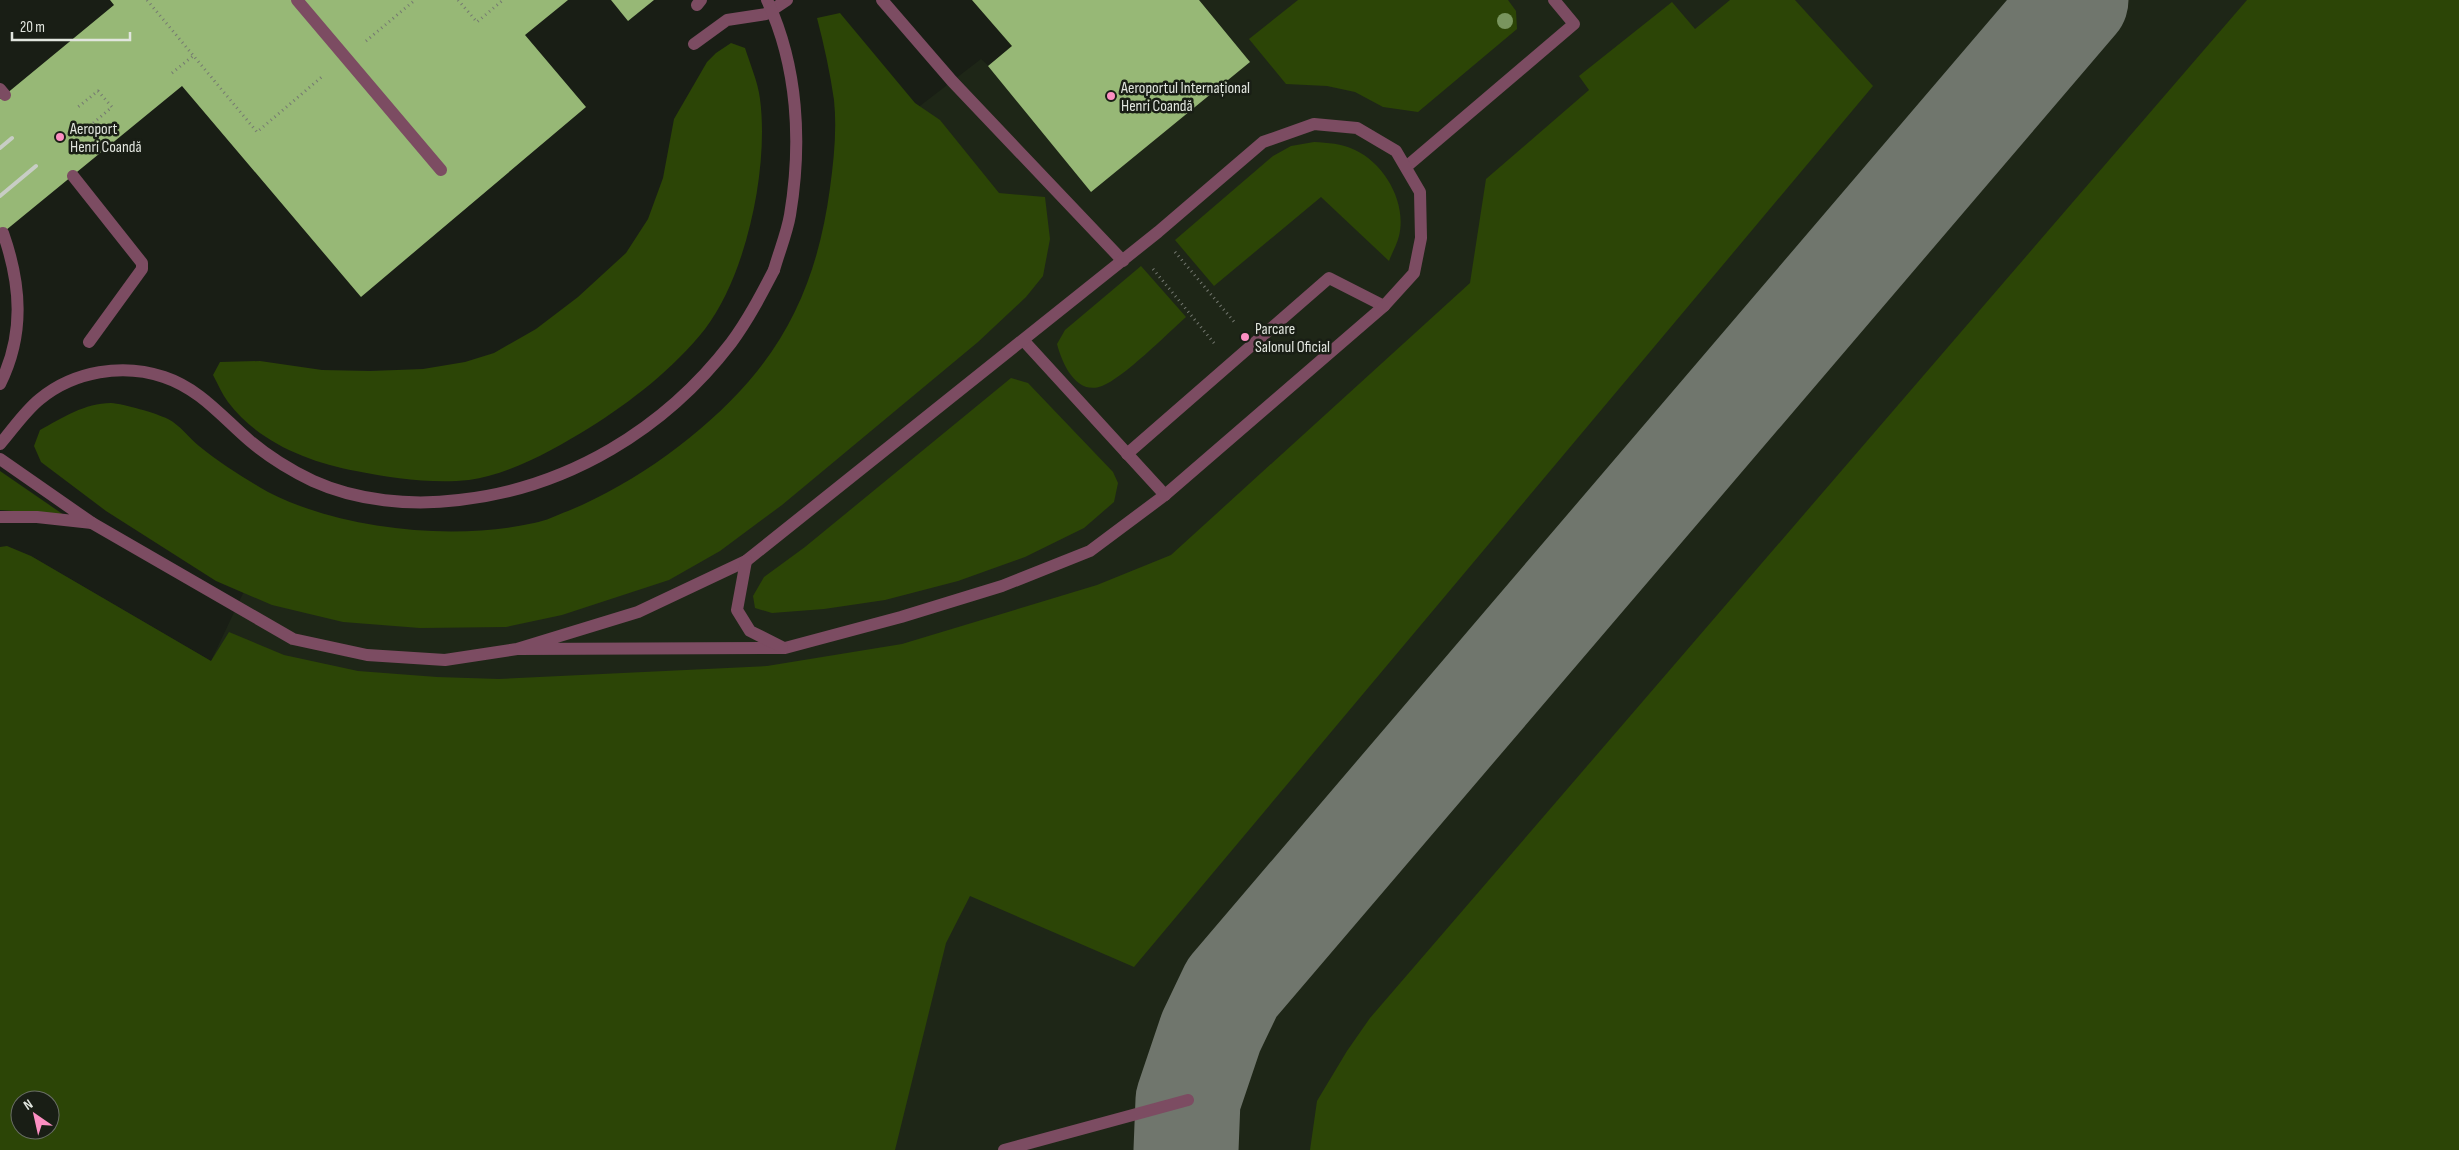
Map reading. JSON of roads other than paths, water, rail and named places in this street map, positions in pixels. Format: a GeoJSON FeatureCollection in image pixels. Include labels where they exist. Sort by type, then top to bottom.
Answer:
{"type":"FeatureCollection","features":[{"type":"Feature","properties":{"kind":"street"},"geometry":{"type":"LineString","coordinates":[[297,0],[441,170]]}},
{"type":"Feature","properties":{"kind":"street"},"geometry":{"type":"LineString","coordinates":[[0,444],[40,399],[71,379],[93,373],[125,371],[163,376],[189,388],[209,402],[249,440],[283,466],[315,482],[352,494],[395,501],[434,503],[492,497],[532,486],[571,471],[620,444],[664,413],[702,376],[731,342],[774,270],[790,217],[796,158],[794,105],[787,55],[778,23],[767,0]]}},
{"type":"Feature","properties":{"kind":"street"},"geometry":{"type":"LineString","coordinates":[[694,44],[727,20],[766,14],[787,0]]}},
{"type":"Feature","properties":{"kind":"street"},"geometry":{"type":"LineString","coordinates":[[882,0],[952,81],[1123,261]]}},
{"type":"Feature","properties":{"kind":"street"},"geometry":{"type":"LineString","coordinates":[[1406,167],[1574,24],[1554,0]]}},
{"type":"Feature","properties":{"kind":"street"},"geometry":{"type":"LineString","coordinates":[[0,459],[92,523],[293,638],[367,655],[445,660],[517,649],[638,612],[746,560],[1123,261],[1263,142],[1314,124],[1357,128],[1396,151],[1420,192],[1421,238],[1414,273],[1384,306],[1165,495],[1090,551],[1002,586],[901,617],[784,648],[517,649]]}},
{"type":"Feature","properties":{"kind":"street"},"geometry":{"type":"LineString","coordinates":[[73,176],[142,263],[142,270],[89,342]]}},
{"type":"Feature","properties":{"kind":"street"},"geometry":{"type":"LineString","coordinates":[[0,384],[16,338],[19,309],[18,284],[13,260],[3,233]]}},
{"type":"Feature","properties":{"kind":"street"},"geometry":{"type":"LineString","coordinates":[[1128,454],[1255,345],[1329,278],[1384,306]]}},
{"type":"Feature","properties":{"kind":"street"},"geometry":{"type":"LineString","coordinates":[[1024,341],[1165,495]]}},
{"type":"Feature","properties":{"kind":"street"},"geometry":{"type":"LineString","coordinates":[[0,517],[37,517],[92,523]]}},
{"type":"Feature","properties":{"kind":"street"},"geometry":{"type":"LineString","coordinates":[[746,560],[737,610],[750,630],[784,648]]}},
{"type":"Feature","properties":{"kind":"street"},"geometry":{"type":"LineString","coordinates":[[1004,1150],[1188,1100]]}},
{"type":"Feature","properties":{"kind":"railway"},"geometry":{"type":"LineString","coordinates":[[0,148],[12,138]]}},
{"type":"Feature","properties":{"kind":"railway"},"geometry":{"type":"LineString","coordinates":[[0,196],[36,166]]}},
{"type":"Feature","properties":{"kind":"place","name":"Aeroportul Internațional Henri Coandă"},"geometry":{"type":"Point","coordinates":[1111,96]}},
{"type":"Feature","properties":{"kind":"place","name":"Aeroport Henri Coandă"},"geometry":{"type":"Point","coordinates":[60,137]}},
{"type":"Feature","properties":{"kind":"place","name":"Parcare Salonul Oficial"},"geometry":{"type":"Point","coordinates":[1245,337]}}]}
